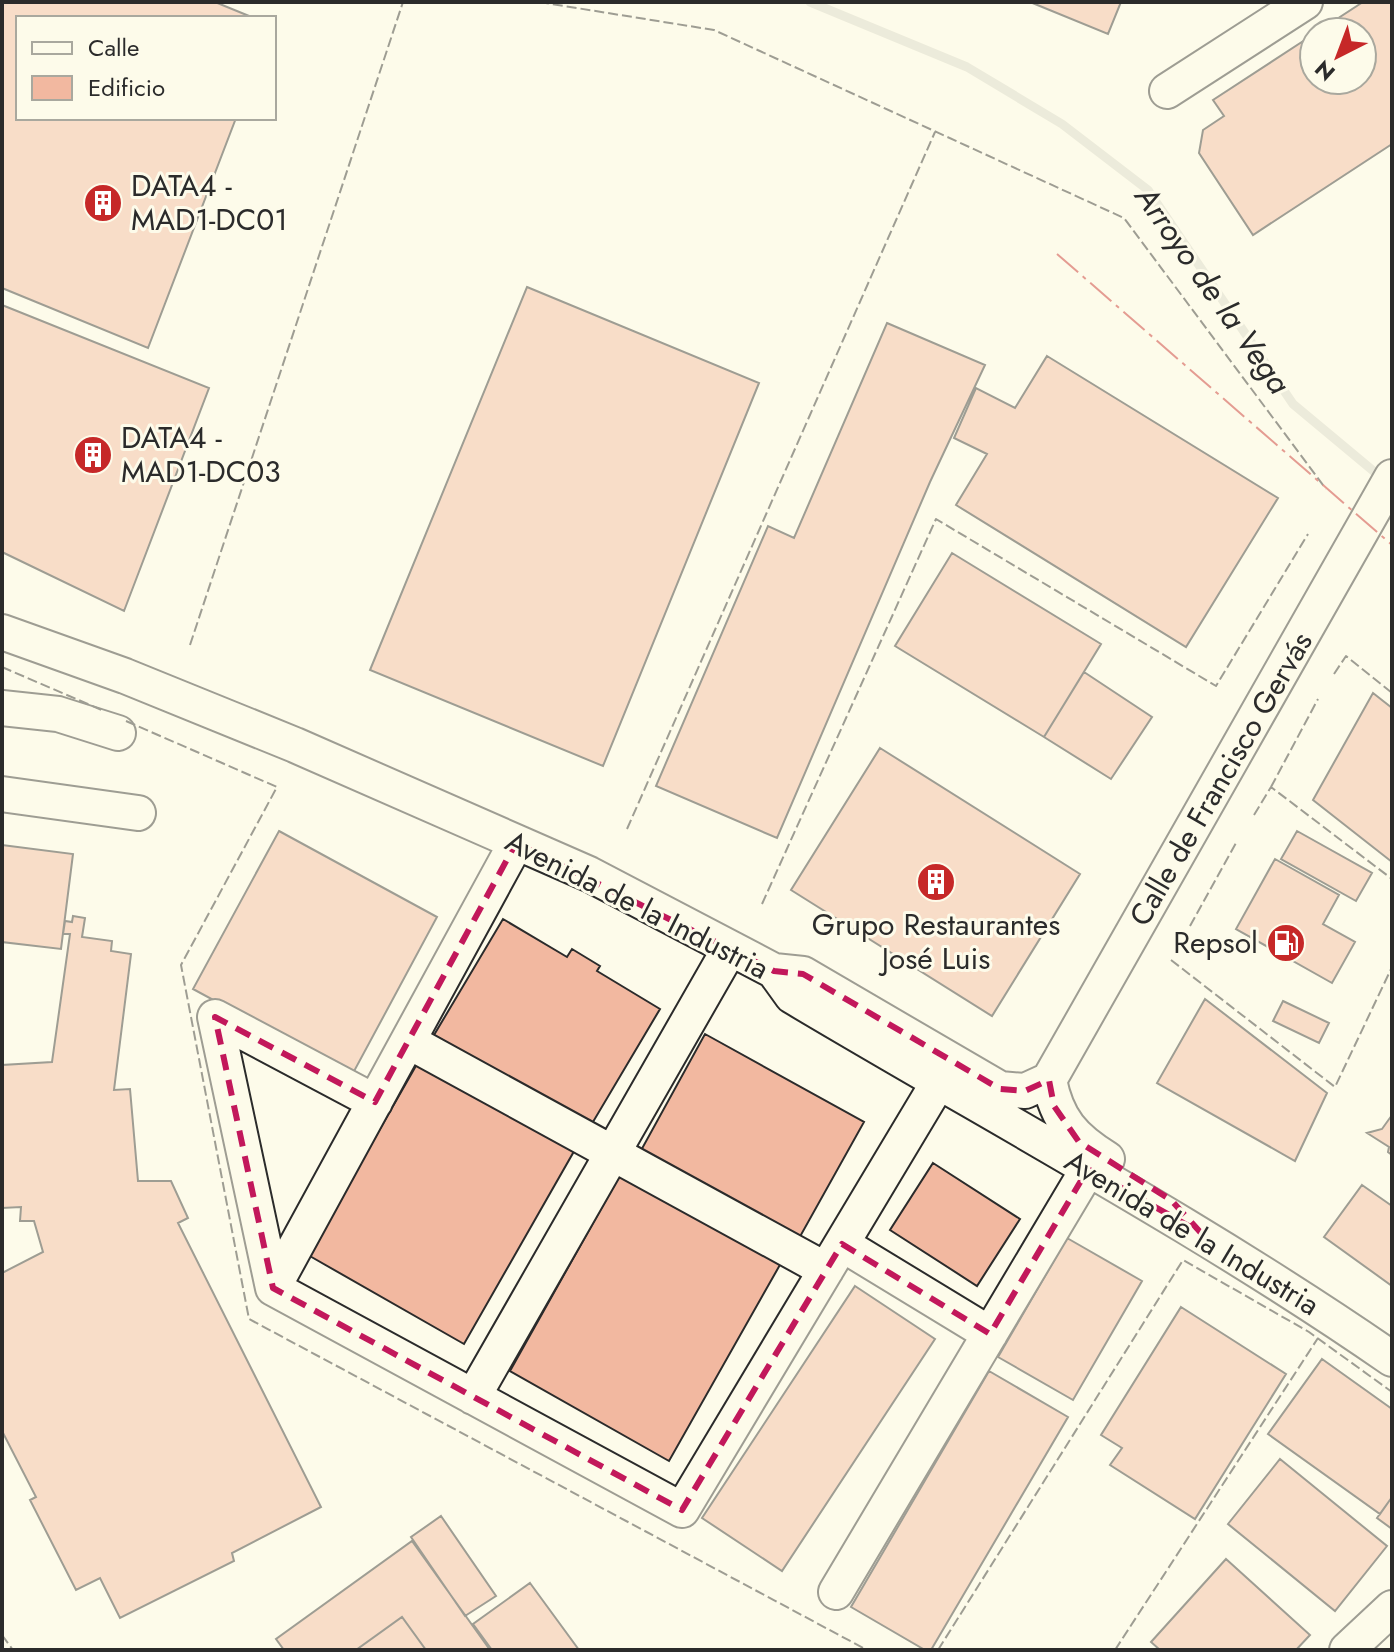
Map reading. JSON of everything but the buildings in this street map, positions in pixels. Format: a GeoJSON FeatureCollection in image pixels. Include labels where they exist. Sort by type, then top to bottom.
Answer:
{"type":"FeatureCollection","features":[{"type":"Feature","properties":{"kind":"street"},"geometry":{"type":"LineString","coordinates":[[1167,91],[1262,14],[1305,2]]}},
{"type":"Feature","properties":{"kind":"street","name":"Calle de Francisco Gervás"},"geometry":{"type":"LineString","coordinates":[[1049,1080],[1392,477]]}},
{"type":"Feature","properties":{"kind":"street","name":"Avenida de la Industria"},"geometry":{"type":"LineString","coordinates":[[2,632],[125,676],[589,874],[774,971],[792,996],[1201,1233],[1283,1283],[1392,1359]]}},
{"type":"Feature","properties":{"kind":"street"},"geometry":{"type":"LineString","coordinates":[[2,708],[58,714],[118,733]]}},
{"type":"Feature","properties":{"kind":"street"},"geometry":{"type":"LineString","coordinates":[[2,794],[138,813]]}},
{"type":"Feature","properties":{"kind":"street"},"geometry":{"type":"LineString","coordinates":[[273,1288],[516,843]]}},
{"type":"Feature","properties":{"kind":"street"},"geometry":{"type":"LineString","coordinates":[[473,1397],[730,948]]}},
{"type":"Feature","properties":{"kind":"street"},"geometry":{"type":"LineString","coordinates":[[774,971],[803,974],[1000,1089],[1025,1091],[1049,1080],[1054,1106],[1079,1142],[1171,1200],[1201,1233]]}},
{"type":"Feature","properties":{"kind":"street"},"geometry":{"type":"LineString","coordinates":[[375,1102],[215,1017],[273,1288],[682,1510],[938,1083]]}},
{"type":"Feature","properties":{"kind":"street"},"geometry":{"type":"LineString","coordinates":[[408,1041],[613,1152],[990,1334]]}},
{"type":"Feature","properties":{"kind":"street"},"geometry":{"type":"LineString","coordinates":[[836,1592],[1088,1169]]}},
{"type":"Feature","properties":{"kind":"street"},"geometry":{"type":"LineString","coordinates":[[1347,1650],[1392,1608]]}},
{"type":"Feature","properties":{"kind":"highlighted area"},"geometry":{"type":"Polygon","coordinates":[[[516,843],[774,971],[803,974],[1000,1089],[1025,1091],[1049,1080],[1054,1106],[1079,1142],[1171,1200],[1201,1233],[1088,1169],[990,1334],[842,1244],[682,1510],[273,1288],[215,1017],[375,1102],[516,843]]]}},
{"type":"Feature","properties":{"kind":"waterway","name":"Arroyo de la Vega"},"geometry":{"type":"LineString","coordinates":[[810,2],[967,67],[1062,124],[1148,190],[1293,404],[1383,479]]}},
{"type":"Feature","properties":{"kind":"fence"},"geometry":{"type":"LineString","coordinates":[[190,645],[403,2]]}},
{"type":"Feature","properties":{"kind":"fence"},"geometry":{"type":"LineString","coordinates":[[539,2],[714,30],[1124,218],[1326,489]]}},
{"type":"Feature","properties":{"kind":"fence"},"geometry":{"type":"LineString","coordinates":[[627,829],[935,132]]}},
{"type":"Feature","properties":{"kind":"fence"},"geometry":{"type":"LineString","coordinates":[[762,904],[936,519],[1216,686],[1308,534]]}},
{"type":"Feature","properties":{"kind":"fence"},"geometry":{"type":"LineString","coordinates":[[1334,674],[1346,656],[1392,693]]}},
{"type":"Feature","properties":{"kind":"fence"},"geometry":{"type":"LineString","coordinates":[[2,667],[104,711]]}},
{"type":"Feature","properties":{"kind":"fence"},"geometry":{"type":"LineString","coordinates":[[1271,787],[1318,699]]}},
{"type":"Feature","properties":{"kind":"fence"},"geometry":{"type":"LineString","coordinates":[[126,721],[277,787],[181,965],[249,1319],[867,1650]]}},
{"type":"Feature","properties":{"kind":"fence"},"geometry":{"type":"LineString","coordinates":[[1254,815],[1271,787],[1392,879]]}},
{"type":"Feature","properties":{"kind":"fence"},"geometry":{"type":"LineString","coordinates":[[1190,926],[1236,843]]}},
{"type":"Feature","properties":{"kind":"fence"},"geometry":{"type":"LineString","coordinates":[[1171,960],[1335,1087],[1392,967]]}},
{"type":"Feature","properties":{"kind":"fence"},"geometry":{"type":"LineString","coordinates":[[938,1650],[1183,1260],[1309,1332],[1392,1392]]}},
{"type":"Feature","properties":{"kind":"fence"},"geometry":{"type":"LineString","coordinates":[[1115,1650],[1318,1338]]}},
{"type":"Feature","properties":{"kind":"fence"},"geometry":{"type":"LineString","coordinates":[[2,1635],[13,1650]]}},
{"type":"Feature","properties":{"kind":"power"},"geometry":{"type":"LineString","coordinates":[[1057,254],[1392,545]]}},
{"type":"Feature","properties":{"kind":"place","name":"DATA4 - MAD1-DC01"},"geometry":{"type":"Point","coordinates":[103,203]}},
{"type":"Feature","properties":{"kind":"place","name":"DATA4 - MAD1-DC03"},"geometry":{"type":"Point","coordinates":[93,455]}},
{"type":"Feature","properties":{"kind":"place","name":"Grupo Restaurantes José Luis"},"geometry":{"type":"Point","coordinates":[936,882]}},
{"type":"Feature","properties":{"kind":"place","name":"Repsol"},"geometry":{"type":"Point","coordinates":[1286,943]}}]}
